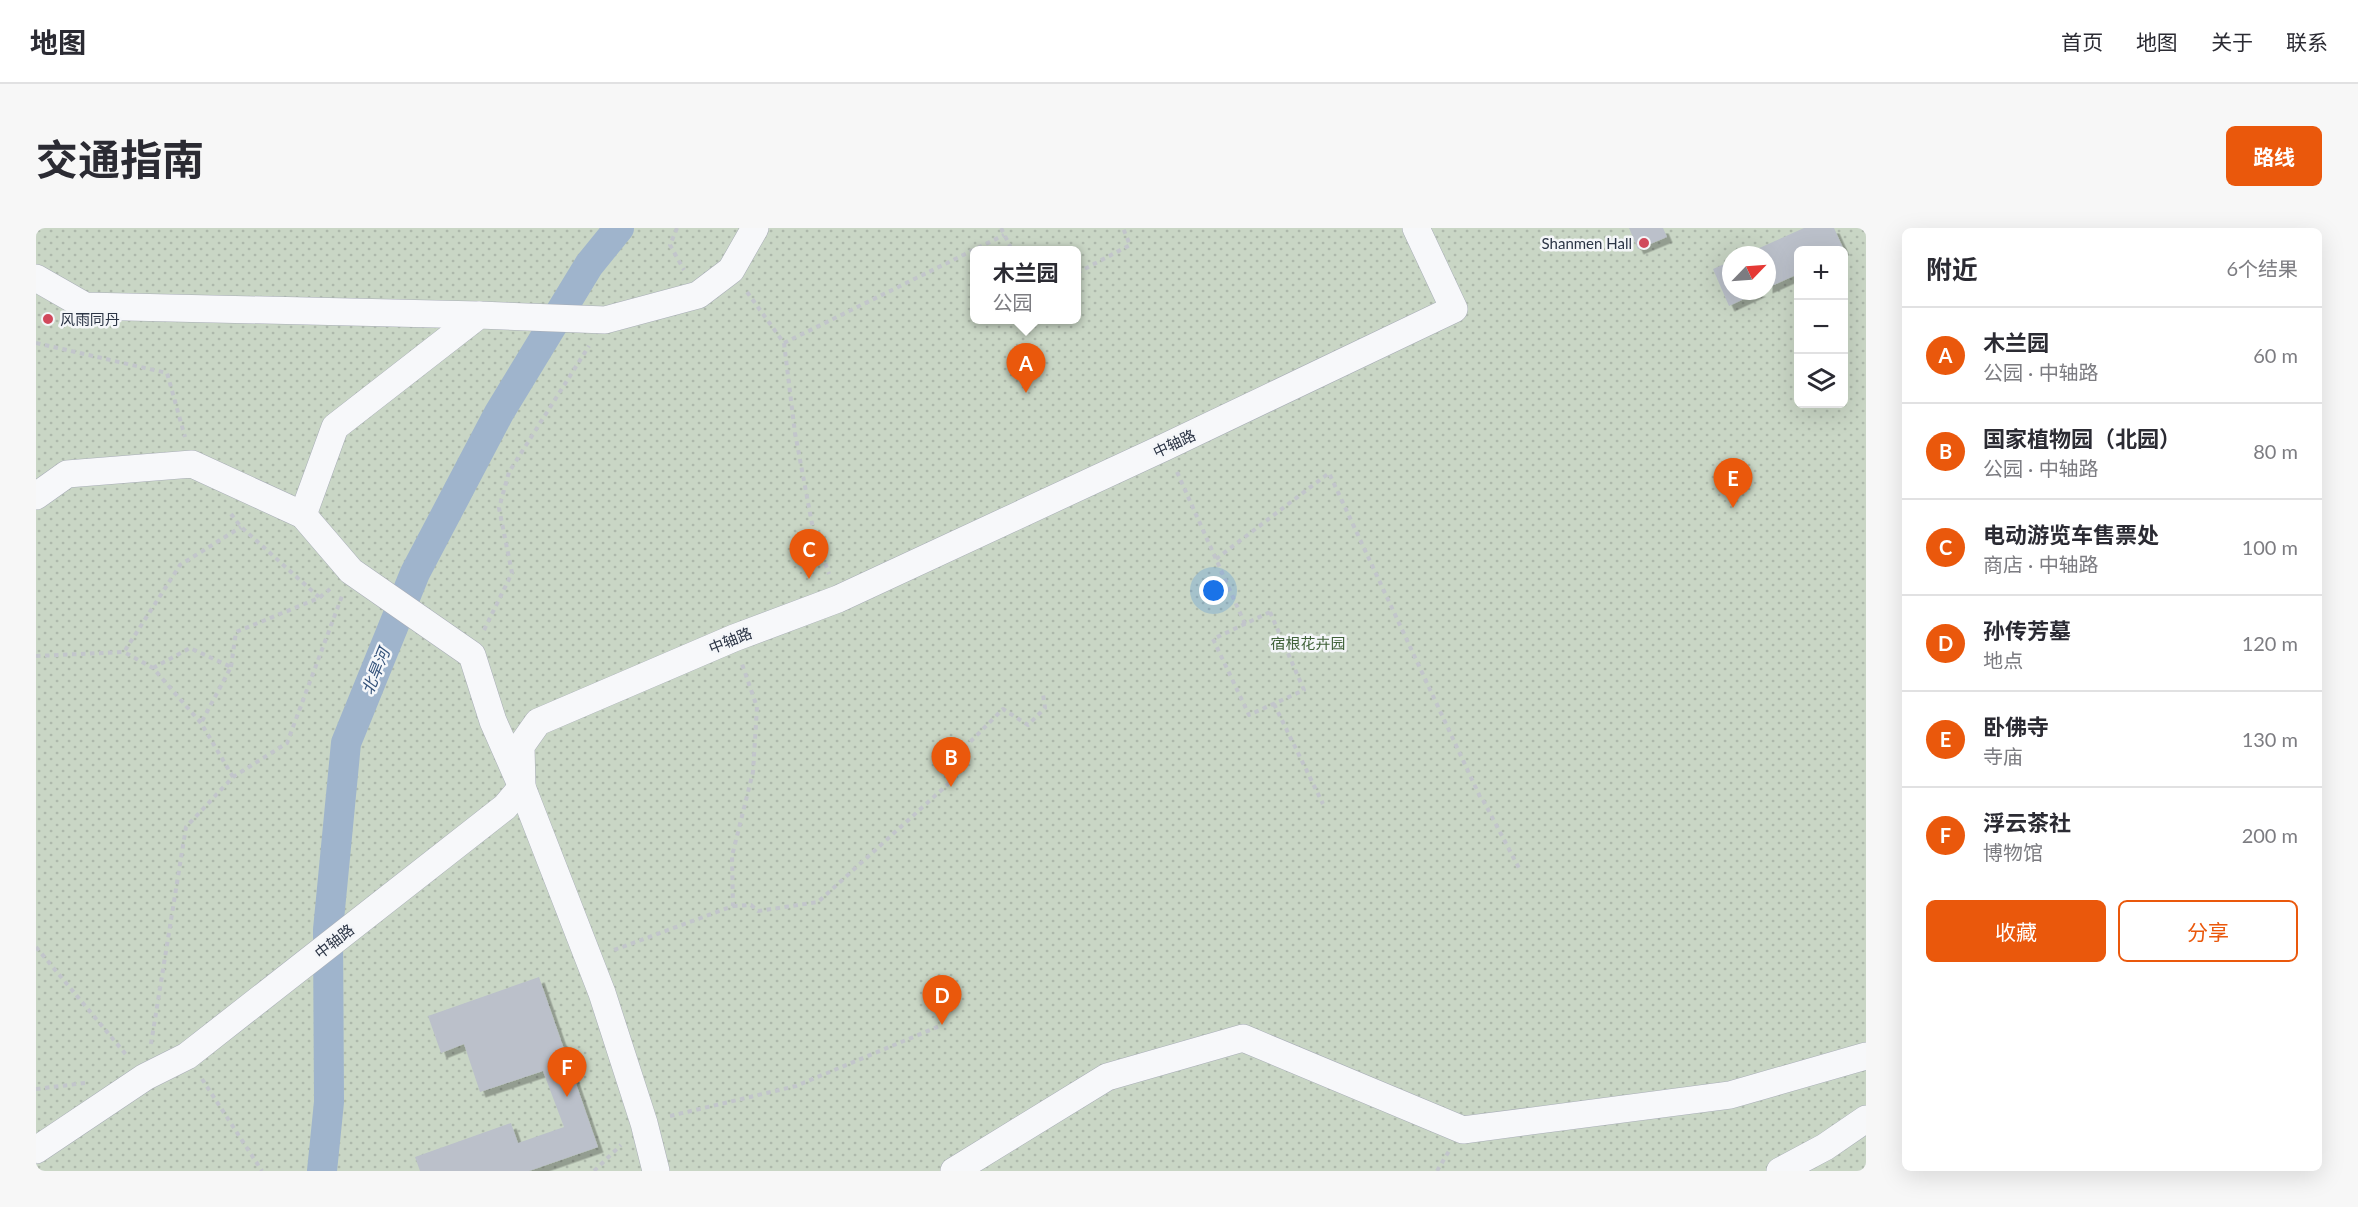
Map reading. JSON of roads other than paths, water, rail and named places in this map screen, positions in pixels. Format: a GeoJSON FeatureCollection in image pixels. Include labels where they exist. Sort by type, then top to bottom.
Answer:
{"type":"FeatureCollection","features":[{"type":"Feature","properties":{"kind":"street"},"geometry":{"type":"LineString","coordinates":[[36,278],[85,306],[605,320],[698,295],[731,270],[755,228]]}},
{"type":"Feature","properties":{"kind":"street","name":"中轴路"},"geometry":{"type":"LineString","coordinates":[[36,1150],[145,1077],[187,1056],[505,807],[522,787],[521,746],[538,722],[734,638],[838,599],[1454,309],[1416,228]]}},
{"type":"Feature","properties":{"kind":"street"},"geometry":{"type":"LineString","coordinates":[[303,515],[334,427],[479,315]]}},
{"type":"Feature","properties":{"kind":"street"},"geometry":{"type":"LineString","coordinates":[[36,496],[67,474],[192,464],[303,515],[351,571],[472,655],[493,721],[522,787],[602,993],[644,1123],[656,1171]]}},
{"type":"Feature","properties":{"kind":"street"},"geometry":{"type":"LineString","coordinates":[[954,1171],[1107,1077],[1244,1038],[1463,1130],[1730,1095],[1866,1056]]}},
{"type":"Feature","properties":{"kind":"street"},"geometry":{"type":"LineString","coordinates":[[1780,1171],[1825,1147],[1866,1119]]}},
{"type":"Feature","properties":{"kind":"waterway","name":"北旱河"},"geometry":{"type":"LineString","coordinates":[[322,1171],[329,1102],[328,930],[346,743],[415,573],[499,413],[589,265],[619,228]]}},
{"type":"Feature","properties":{"kind":"place","name":"Shanmen Hall"},"geometry":{"type":"Point","coordinates":[1644,243]}},
{"type":"Feature","properties":{"kind":"place","name":"风雨同丹"},"geometry":{"type":"Point","coordinates":[48,319]}},
{"type":"Feature","properties":{"kind":"place","name":"木兰园"},"geometry":{"type":"Point","coordinates":[1026,393]}},
{"type":"Feature","properties":{"kind":"place","name":"卧佛寺"},"geometry":{"type":"Point","coordinates":[1733,508]}},
{"type":"Feature","properties":{"kind":"place","name":"电动游览车售票处"},"geometry":{"type":"Point","coordinates":[809,579]}},
{"type":"Feature","properties":{"kind":"place","name":"国家植物园（北园）"},"geometry":{"type":"Point","coordinates":[951,787]}},
{"type":"Feature","properties":{"kind":"place","name":"孙传芳墓"},"geometry":{"type":"Point","coordinates":[942,1025]}},
{"type":"Feature","properties":{"kind":"place","name":"浮云茶社"},"geometry":{"type":"Point","coordinates":[567,1097]}},
{"type":"Feature","properties":{"kind":"park label","name":"宿根花卉园"},"geometry":{"type":"Point","coordinates":[1308,643]}}]}
